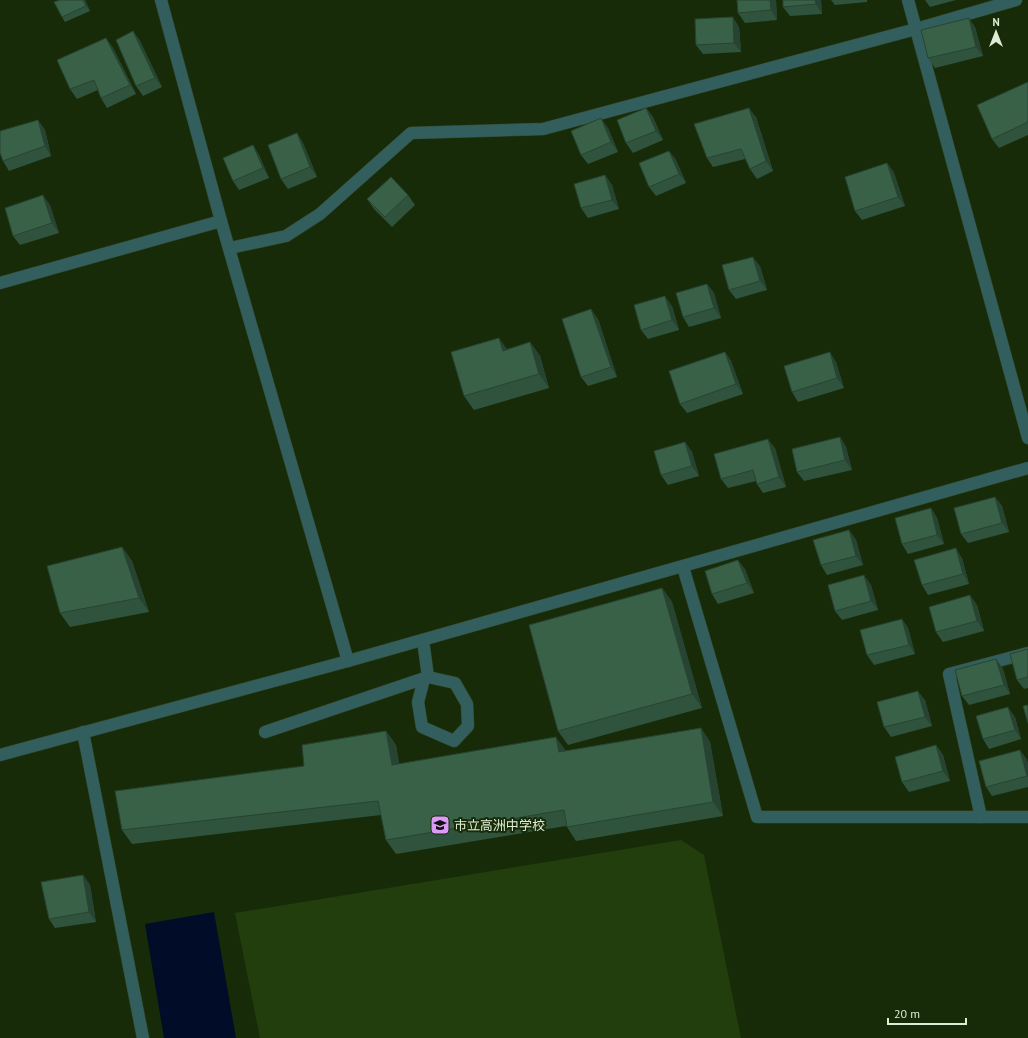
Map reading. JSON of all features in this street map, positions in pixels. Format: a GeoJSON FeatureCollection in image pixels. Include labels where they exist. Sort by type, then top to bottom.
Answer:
{"type":"FeatureCollection","features":[{"type":"Feature","properties":{"kind":"street"},"geometry":{"type":"LineString","coordinates":[[161,0],[221,221],[348,661]]}},
{"type":"Feature","properties":{"kind":"street"},"geometry":{"type":"LineString","coordinates":[[908,0],[1028,438]]}},
{"type":"Feature","properties":{"kind":"street"},"geometry":{"type":"LineString","coordinates":[[230,248],[286,236],[320,214],[411,134],[543,129],[916,29],[1016,0]]}},
{"type":"Feature","properties":{"kind":"street"},"geometry":{"type":"LineString","coordinates":[[0,283],[221,221]]}},
{"type":"Feature","properties":{"kind":"street"},"geometry":{"type":"LineString","coordinates":[[0,755],[348,661],[1028,468]]}},
{"type":"Feature","properties":{"kind":"street"},"geometry":{"type":"LineString","coordinates":[[683,567],[757,817],[1028,817]]}},
{"type":"Feature","properties":{"kind":"street"},"geometry":{"type":"LineString","coordinates":[[265,732],[426,678],[455,683],[466,704],[468,726],[454,741],[422,726],[418,702],[426,678],[423,640]]}},
{"type":"Feature","properties":{"kind":"street"},"geometry":{"type":"LineString","coordinates":[[982,817],[949,674],[1028,653]]}},
{"type":"Feature","properties":{"kind":"street"},"geometry":{"type":"LineString","coordinates":[[83,732],[143,1038]]}},
{"type":"Feature","properties":{"kind":"green space"},"geometry":{"type":"Polygon","coordinates":[[[681,840],[704,855],[741,1038],[260,1038],[235,913],[681,840]]]}},
{"type":"Feature","properties":{"kind":"water"},"geometry":{"type":"Polygon","coordinates":[[[214,912],[236,1038],[164,1038],[145,924],[214,912]]]}},
{"type":"Feature","properties":{"kind":"building"},"geometry":{"type":"Polygon","coordinates":[[[60,0],[83,0],[86,6],[62,17],[54,2],[60,0]]]}},
{"type":"Feature","properties":{"kind":"building"},"geometry":{"type":"Polygon","coordinates":[[[737,0],[770,0],[771,10],[738,13],[737,0]]]}},
{"type":"Feature","properties":{"kind":"building"},"geometry":{"type":"Polygon","coordinates":[[[783,0],[815,0],[816,4],[783,7],[783,0]]]}},
{"type":"Feature","properties":{"kind":"building"},"geometry":{"type":"Polygon","coordinates":[[[733,17],[734,43],[696,45],[695,19],[733,17]]]}},
{"type":"Feature","properties":{"kind":"building"},"geometry":{"type":"Polygon","coordinates":[[[969,18],[976,47],[928,58],[921,30],[969,18]]]}},
{"type":"Feature","properties":{"kind":"building"},"geometry":{"type":"Polygon","coordinates":[[[133,31],[155,78],[136,86],[116,40],[133,31]]]}},
{"type":"Feature","properties":{"kind":"building"},"geometry":{"type":"Polygon","coordinates":[[[106,38],[130,85],[101,98],[94,80],[70,89],[57,60],[106,38]]]}},
{"type":"Feature","properties":{"kind":"building"},"geometry":{"type":"Polygon","coordinates":[[[1028,82],[1028,122],[992,139],[977,105],[1028,82]]]}},
{"type":"Feature","properties":{"kind":"building"},"geometry":{"type":"Polygon","coordinates":[[[646,108],[656,131],[626,143],[617,120],[646,108]]]}},
{"type":"Feature","properties":{"kind":"building"},"geometry":{"type":"Polygon","coordinates":[[[749,108],[766,161],[750,169],[741,149],[707,158],[694,124],[749,108]]]}},
{"type":"Feature","properties":{"kind":"building"},"geometry":{"type":"Polygon","coordinates":[[[601,118],[611,142],[581,155],[571,131],[601,118]]]}},
{"type":"Feature","properties":{"kind":"building"},"geometry":{"type":"Polygon","coordinates":[[[38,120],[45,146],[3,161],[0,153],[0,131],[38,120]]]}},
{"type":"Feature","properties":{"kind":"building"},"geometry":{"type":"Polygon","coordinates":[[[297,133],[310,167],[281,179],[268,145],[297,133]]]}},
{"type":"Feature","properties":{"kind":"building"},"geometry":{"type":"Polygon","coordinates":[[[253,145],[263,168],[233,181],[223,158],[253,145]]]}},
{"type":"Feature","properties":{"kind":"building"},"geometry":{"type":"Polygon","coordinates":[[[669,151],[679,174],[649,187],[639,163],[669,151]]]}},
{"type":"Feature","properties":{"kind":"building"},"geometry":{"type":"Polygon","coordinates":[[[887,163],[898,197],[855,211],[845,177],[887,163]]]}},
{"type":"Feature","properties":{"kind":"building"},"geometry":{"type":"Polygon","coordinates":[[[605,175],[612,200],[581,208],[574,184],[605,175]]]}},
{"type":"Feature","properties":{"kind":"building"},"geometry":{"type":"Polygon","coordinates":[[[391,177],[408,195],[385,217],[367,199],[391,177]]]}},
{"type":"Feature","properties":{"kind":"building"},"geometry":{"type":"Polygon","coordinates":[[[43,195],[52,223],[13,236],[5,208],[43,195]]]}},
{"type":"Feature","properties":{"kind":"building"},"geometry":{"type":"Polygon","coordinates":[[[753,257],[760,281],[729,290],[722,265],[753,257]]]}},
{"type":"Feature","properties":{"kind":"building"},"geometry":{"type":"Polygon","coordinates":[[[707,284],[714,308],[683,317],[676,293],[707,284]]]}},
{"type":"Feature","properties":{"kind":"building"},"geometry":{"type":"Polygon","coordinates":[[[665,296],[672,320],[641,330],[634,305],[665,296]]]}},
{"type":"Feature","properties":{"kind":"building"},"geometry":{"type":"Polygon","coordinates":[[[591,309],[611,367],[581,377],[562,319],[591,309]]]}},
{"type":"Feature","properties":{"kind":"building"},"geometry":{"type":"Polygon","coordinates":[[[499,338],[503,351],[530,342],[539,374],[464,396],[451,352],[499,338]]]}},
{"type":"Feature","properties":{"kind":"building"},"geometry":{"type":"Polygon","coordinates":[[[725,352],[736,384],[680,404],[669,371],[725,352]]]}},
{"type":"Feature","properties":{"kind":"building"},"geometry":{"type":"Polygon","coordinates":[[[830,352],[837,378],[792,392],[784,366],[830,352]]]}},
{"type":"Feature","properties":{"kind":"building"},"geometry":{"type":"Polygon","coordinates":[[[840,437],[845,460],[797,472],[792,449],[840,437]]]}},
{"type":"Feature","properties":{"kind":"building"},"geometry":{"type":"Polygon","coordinates":[[[768,439],[779,477],[757,484],[753,470],[721,479],[714,454],[768,439]]]}},
{"type":"Feature","properties":{"kind":"building"},"geometry":{"type":"Polygon","coordinates":[[[685,442],[692,466],[661,475],[654,451],[685,442]]]}},
{"type":"Feature","properties":{"kind":"building"},"geometry":{"type":"Polygon","coordinates":[[[995,497],[1002,523],[961,534],[954,508],[995,497]]]}},
{"type":"Feature","properties":{"kind":"building"},"geometry":{"type":"Polygon","coordinates":[[[931,508],[937,535],[902,544],[895,518],[931,508]]]}},
{"type":"Feature","properties":{"kind":"building"},"geometry":{"type":"Polygon","coordinates":[[[849,530],[856,556],[821,565],[813,540],[849,530]]]}},
{"type":"Feature","properties":{"kind":"building"},"geometry":{"type":"Polygon","coordinates":[[[122,547],[139,598],[60,613],[47,566],[122,547]]]}},
{"type":"Feature","properties":{"kind":"building"},"geometry":{"type":"Polygon","coordinates":[[[956,548],[963,574],[922,585],[914,560],[956,548]]]}},
{"type":"Feature","properties":{"kind":"building"},"geometry":{"type":"Polygon","coordinates":[[[738,560],[747,583],[712,594],[705,571],[738,560]]]}},
{"type":"Feature","properties":{"kind":"building"},"geometry":{"type":"Polygon","coordinates":[[[864,575],[871,601],[835,611],[828,585],[864,575]]]}},
{"type":"Feature","properties":{"kind":"building"},"geometry":{"type":"Polygon","coordinates":[[[662,588],[692,694],[558,731],[529,625],[662,588]]]}},
{"type":"Feature","properties":{"kind":"building"},"geometry":{"type":"Polygon","coordinates":[[[970,595],[977,621],[936,632],[929,607],[970,595]]]}},
{"type":"Feature","properties":{"kind":"building"},"geometry":{"type":"Polygon","coordinates":[[[902,619],[909,645],[867,655],[860,630],[902,619]]]}},
{"type":"Feature","properties":{"kind":"building"},"geometry":{"type":"Polygon","coordinates":[[[1028,649],[1028,677],[1017,680],[1010,654],[1028,649]]]}},
{"type":"Feature","properties":{"kind":"building"},"geometry":{"type":"Polygon","coordinates":[[[996,659],[1004,685],[962,696],[955,670],[996,659]]]}},
{"type":"Feature","properties":{"kind":"building"},"geometry":{"type":"Polygon","coordinates":[[[918,691],[925,717],[884,727],[877,702],[918,691]]]}},
{"type":"Feature","properties":{"kind":"building"},"geometry":{"type":"Polygon","coordinates":[[[1028,705],[1028,723],[1023,706],[1028,705]]]}},
{"type":"Feature","properties":{"kind":"building"},"geometry":{"type":"Polygon","coordinates":[[[1008,707],[1015,730],[983,739],[976,716],[1008,707]]]}},
{"type":"Feature","properties":{"kind":"building"},"geometry":{"type":"Polygon","coordinates":[[[701,728],[713,802],[567,827],[564,810],[386,840],[378,801],[122,830],[115,791],[304,766],[302,745],[386,731],[392,765],[556,737],[559,752],[701,728]]]}},
{"type":"Feature","properties":{"kind":"building"},"geometry":{"type":"Polygon","coordinates":[[[936,745],[943,771],[902,782],[895,757],[936,745]]]}},
{"type":"Feature","properties":{"kind":"building"},"geometry":{"type":"Polygon","coordinates":[[[1020,750],[1027,776],[986,787],[979,761],[1020,750]]]}},
{"type":"Feature","properties":{"kind":"building"},"geometry":{"type":"Polygon","coordinates":[[[83,875],[89,912],[49,919],[41,882],[83,875]]]}},
{"type":"Feature","properties":{"kind":"place","name":"市立高洲中学校"},"geometry":{"type":"Point","coordinates":[440,825]}}]}
